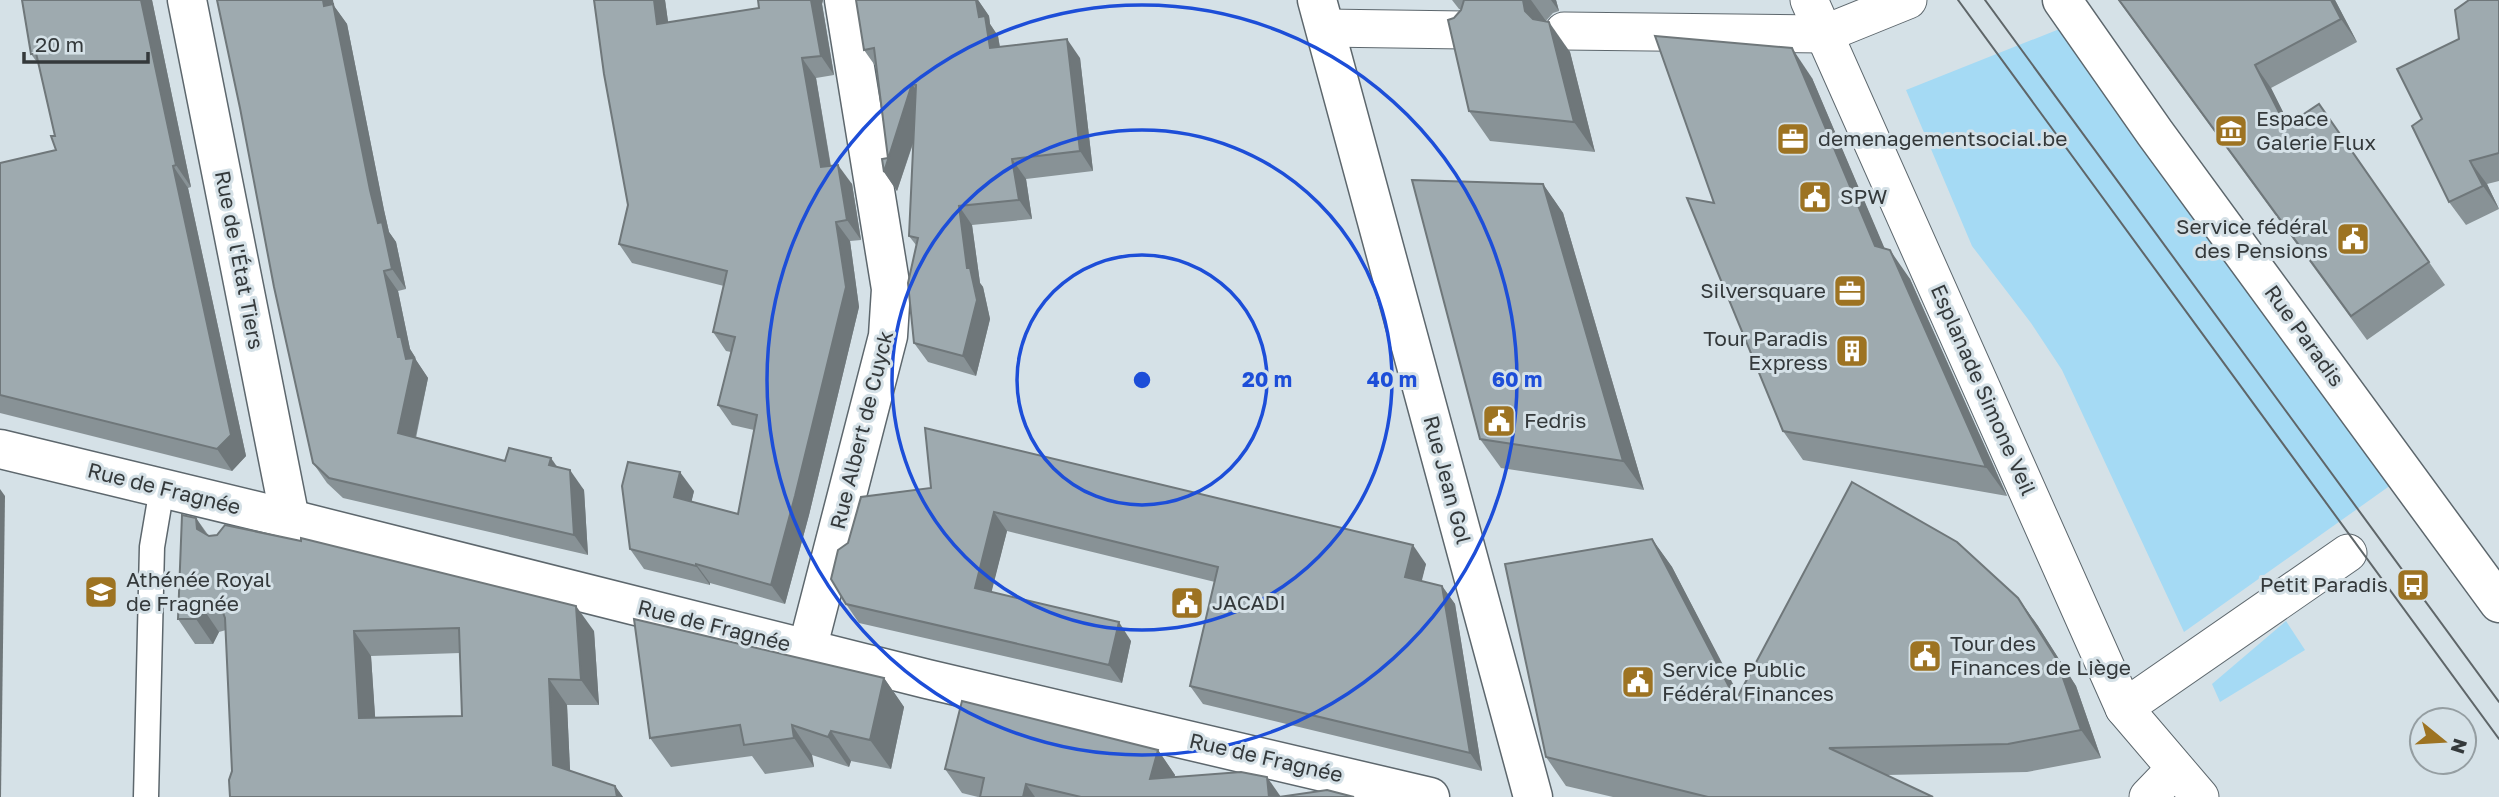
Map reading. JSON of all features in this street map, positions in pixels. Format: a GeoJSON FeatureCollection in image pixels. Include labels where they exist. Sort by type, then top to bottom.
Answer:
{"type":"FeatureCollection","features":[{"type":"Feature","properties":{"kind":"street","name":"Rue de l'État Tiers"},"geometry":{"type":"LineString","coordinates":[[187,0],[290,519]]}},
{"type":"Feature","properties":{"kind":"street","name":"Rue Albert de Cuyck"},"geometry":{"type":"LineString","coordinates":[[807,649],[888,336],[891,289],[844,0]]}},
{"type":"Feature","properties":{"kind":"street","name":"Esplanade Simone Veil"},"geometry":{"type":"LineString","coordinates":[[1809,0],[2124,708],[2200,797]]}},
{"type":"Feature","properties":{"kind":"street"},"geometry":{"type":"LineString","coordinates":[[1564,31],[1824,34],[1908,0]]}},
{"type":"Feature","properties":{"kind":"street","name":"Rue Paradis"},"geometry":{"type":"LineString","coordinates":[[2062,0],[2155,133],[2499,603]]}},
{"type":"Feature","properties":{"kind":"street"},"geometry":{"type":"LineString","coordinates":[[1321,14],[1464,30]]}},
{"type":"Feature","properties":{"kind":"street","name":"Rue Jean Gol"},"geometry":{"type":"LineString","coordinates":[[1321,14],[1533,797]]}},
{"type":"Feature","properties":{"kind":"street","name":"Rue de Fragnée"},"geometry":{"type":"LineString","coordinates":[[0,449],[162,488],[230,519],[290,519],[807,649],[1430,797]]}},
{"type":"Feature","properties":{"kind":"street"},"geometry":{"type":"LineString","coordinates":[[2124,708],[2348,553]]}},
{"type":"Feature","properties":{"kind":"street"},"geometry":{"type":"LineString","coordinates":[[2148,797],[2175,769]]}},
{"type":"Feature","properties":{"kind":"lane"},"geometry":{"type":"LineString","coordinates":[[146,797],[152,547],[162,488]]}},
{"type":"Feature","properties":{"kind":"shaded area"},"geometry":{"type":"Polygon","coordinates":[[[2077,22],[2405,475],[2184,632],[2062,370],[2031,323],[1972,246],[1906,90],[2077,22]]]}},
{"type":"Feature","properties":{"kind":"shaded area"},"geometry":{"type":"Polygon","coordinates":[[[2286,621],[2305,650],[2220,702],[2212,684],[2286,621]]]}},
{"type":"Feature","properties":{"kind":"building"},"geometry":{"type":"Polygon","coordinates":[[[22,0],[141,0],[176,165],[173,166],[231,435],[217,449],[0,395],[0,163],[56,150],[36,53],[31,54],[22,0]]]}},
{"type":"Feature","properties":{"kind":"building"},"geometry":{"type":"Polygon","coordinates":[[[217,0],[323,0],[324,6],[333,4],[370,190],[378,223],[382,222],[392,269],[384,271],[398,337],[401,337],[406,359],[414,358],[398,433],[505,461],[509,448],[551,458],[549,465],[570,470],[574,535],[329,478],[313,463],[274,287],[217,0]]]}},
{"type":"Feature","properties":{"kind":"building"},"geometry":{"type":"Polygon","coordinates":[[[594,0],[654,0],[657,24],[759,8],[758,0],[811,0],[821,56],[802,58],[821,167],[838,165],[847,220],[836,222],[846,287],[771,585],[630,549],[622,486],[628,462],[680,472],[674,497],[738,514],[757,415],[718,405],[735,337],[713,332],[727,271],[619,244],[628,205],[604,74],[594,0]]]}},
{"type":"Feature","properties":{"kind":"building"},"geometry":{"type":"Polygon","coordinates":[[[856,0],[976,0],[979,17],[985,16],[990,48],[1067,39],[1080,151],[1012,159],[1019,200],[959,206],[967,268],[970,268],[977,300],[963,356],[914,343],[908,283],[918,238],[909,236],[916,85],[912,84],[884,172],[882,159],[888,158],[874,48],[864,50],[856,0]]]}},
{"type":"Feature","properties":{"kind":"building"},"geometry":{"type":"Polygon","coordinates":[[[1464,0],[1523,0],[1525,11],[1533,19],[1549,22],[1574,122],[1469,111],[1448,20],[1461,10],[1464,0]]]}},
{"type":"Feature","properties":{"kind":"building"},"geometry":{"type":"Polygon","coordinates":[[[2119,0],[2331,0],[2341,19],[2255,65],[2286,126],[2319,104],[2429,262],[2351,316],[2119,0]]]}},
{"type":"Feature","properties":{"kind":"building"},"geometry":{"type":"Polygon","coordinates":[[[2469,0],[2499,0],[2499,153],[2470,161],[2483,186],[2449,202],[2412,126],[2422,119],[2397,69],[2459,39],[2455,10],[2469,0]]]}},
{"type":"Feature","properties":{"kind":"building","name":"Tour Paradis Express"},"geometry":{"type":"Polygon","coordinates":[[[1655,36],[1792,48],[1875,246],[1890,250],[1986,467],[1783,431],[1687,198],[1714,203],[1655,36]]]}},
{"type":"Feature","properties":{"kind":"building"},"geometry":{"type":"Polygon","coordinates":[[[1412,180],[1543,184],[1623,461],[1480,439],[1412,180]]]}},
{"type":"Feature","properties":{"kind":"building"},"geometry":{"type":"Polygon","coordinates":[[[925,428],[1413,545],[1405,577],[1442,586],[1470,753],[1190,686],[1218,567],[994,512],[975,588],[1119,622],[1109,665],[846,604],[831,579],[838,550],[848,543],[861,497],[931,488],[925,428]]]}},
{"type":"Feature","properties":{"kind":"building"},"geometry":{"type":"Polygon","coordinates":[[[1852,482],[1957,542],[2018,598],[2056,658],[2081,730],[2008,744],[1829,748],[1933,797],[1708,797],[1546,757],[1505,564],[1652,539],[1736,700],[1852,482]]]}},
{"type":"Feature","properties":{"kind":"building"},"geometry":{"type":"Polygon","coordinates":[[[182,515],[196,518],[197,529],[209,536],[217,535],[225,525],[301,541],[301,538],[576,606],[581,680],[549,679],[553,765],[615,786],[617,797],[230,797],[229,780],[232,771],[225,618],[222,610],[210,604],[202,607],[196,619],[178,619],[182,515]],[[459,628],[354,631],[359,718],[462,716],[459,628]]]}},
{"type":"Feature","properties":{"kind":"building"},"geometry":{"type":"Polygon","coordinates":[[[634,619],[884,678],[870,740],[831,731],[828,737],[792,725],[794,738],[744,745],[740,725],[650,738],[634,619]]]}},
{"type":"Feature","properties":{"kind":"building"},"geometry":{"type":"Polygon","coordinates":[[[962,701],[1158,750],[1150,779],[1241,772],[1267,777],[1269,797],[1081,797],[1026,784],[1023,797],[980,797],[984,778],[945,769],[962,701]]]}},
{"type":"Feature","properties":{"kind":"building"},"geometry":{"type":"Polygon","coordinates":[[[1327,790],[1354,797],[1279,797],[1327,790]]]}},
{"type":"Feature","properties":{"kind":"tram line"},"geometry":{"type":"LineString","coordinates":[[1958,0],[2499,739]]}},
{"type":"Feature","properties":{"kind":"tram line"},"geometry":{"type":"LineString","coordinates":[[1985,0],[2499,702]]}},
{"type":"Feature","properties":{"kind":"place","name":"Espace Galerie Flux"},"geometry":{"type":"Point","coordinates":[2231,131]}},
{"type":"Feature","properties":{"kind":"place","name":"demenagementsocial.be"},"geometry":{"type":"Point","coordinates":[1793,139]}},
{"type":"Feature","properties":{"kind":"place","name":"SPW"},"geometry":{"type":"Point","coordinates":[1815,197]}},
{"type":"Feature","properties":{"kind":"place","name":"Service fédéral des Pensions"},"geometry":{"type":"Point","coordinates":[2353,239]}},
{"type":"Feature","properties":{"kind":"place","name":"Silversquare"},"geometry":{"type":"Point","coordinates":[1850,291]}},
{"type":"Feature","properties":{"kind":"place","name":"Tour Paradis Express"},"geometry":{"type":"Point","coordinates":[1852,351]}},
{"type":"Feature","properties":{"kind":"place","name":"Fedris"},"geometry":{"type":"Point","coordinates":[1499,421]}},
{"type":"Feature","properties":{"kind":"place","name":"Petit Paradis"},"geometry":{"type":"Point","coordinates":[2413,585]}},
{"type":"Feature","properties":{"kind":"place","name":"Athénée Royal de Fragnée"},"geometry":{"type":"Point","coordinates":[101,592]}},
{"type":"Feature","properties":{"kind":"place","name":"JACADI"},"geometry":{"type":"Point","coordinates":[1187,603]}},
{"type":"Feature","properties":{"kind":"place","name":"Tour des Finances de Liège"},"geometry":{"type":"Point","coordinates":[1925,656]}},
{"type":"Feature","properties":{"kind":"place","name":"Service Public Fédéral Finances"},"geometry":{"type":"Point","coordinates":[1638,682]}}]}
